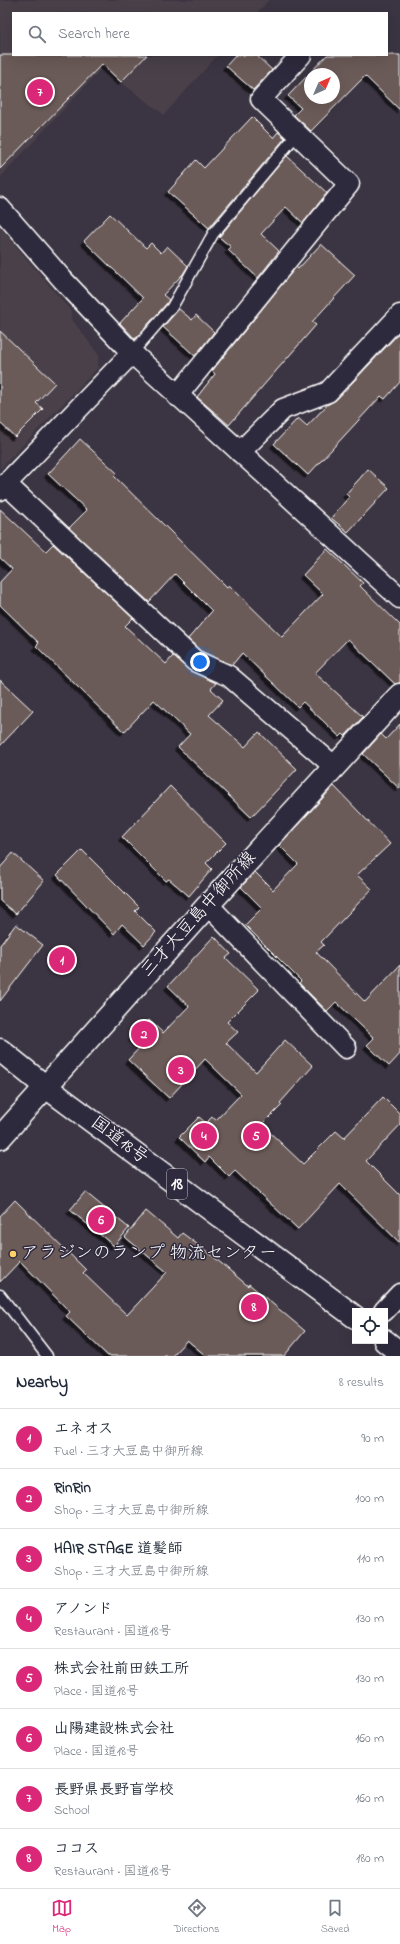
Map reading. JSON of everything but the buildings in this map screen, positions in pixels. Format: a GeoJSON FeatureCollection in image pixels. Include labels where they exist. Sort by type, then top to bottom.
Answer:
{"type":"FeatureCollection","features":[{"type":"Feature","properties":{"kind":"main road","name":"三才大豆島中御所線"},"geometry":{"type":"LineString","coordinates":[[0,1138],[208,904],[400,695]]}},
{"type":"Feature","properties":{"kind":"main road","name":"国道18号"},"geometry":{"type":"LineString","coordinates":[[0,1050],[46,1087],[352,1315]]}},
{"type":"Feature","properties":{"kind":"main road"},"geometry":{"type":"LineString","coordinates":[[388,1343],[400,1353]]}},
{"type":"Feature","properties":{"kind":"street"},"geometry":{"type":"LineString","coordinates":[[177,396],[349,184],[261,99],[300,56]]}},
{"type":"Feature","properties":{"kind":"street"},"geometry":{"type":"LineString","coordinates":[[0,208],[132,353],[177,396],[400,598]]}},
{"type":"Feature","properties":{"kind":"street"},"geometry":{"type":"LineString","coordinates":[[240,452],[283,409],[328,392],[400,315]]}},
{"type":"Feature","properties":{"kind":"street"},"geometry":{"type":"LineString","coordinates":[[132,353],[3,487],[195,661],[229,676],[335,766]]}},
{"type":"Feature","properties":{"kind":"street"},"geometry":{"type":"LineString","coordinates":[[208,904],[346,1048]]}},
{"type":"Feature","properties":{"kind":"street"},"geometry":{"type":"LineString","coordinates":[[387,1308],[400,1294]]}},
{"type":"Feature","properties":{"kind":"lane"},"geometry":{"type":"LineString","coordinates":[[132,353],[172,307],[213,234],[297,134]]}},
{"type":"Feature","properties":{"kind":"lane"},"geometry":{"type":"LineString","coordinates":[[0,1294],[47,1356]]}},
{"type":"Feature","properties":{"kind":"shaded area"},"geometry":{"type":"Polygon","coordinates":[[[0,0],[269,0],[258,12],[12,12],[12,56],[217,56],[164,115],[102,68],[0,178],[0,0]]]}},
{"type":"Feature","properties":{"kind":"shaded area"},"geometry":{"type":"Polygon","coordinates":[[[0,227],[71,311],[71,318],[99,355],[98,368],[0,469],[0,227]]]}},
{"type":"Feature","properties":{"kind":"place","name":"長野県長野盲学校"},"geometry":{"type":"Point","coordinates":[40,92]}},
{"type":"Feature","properties":{"kind":"place","name":"エネオス"},"geometry":{"type":"Point","coordinates":[62,960]}},
{"type":"Feature","properties":{"kind":"place","name":"RinRin"},"geometry":{"type":"Point","coordinates":[144,1034]}},
{"type":"Feature","properties":{"kind":"place","name":"HAIR STAGE 道髪師"},"geometry":{"type":"Point","coordinates":[181,1070]}},
{"type":"Feature","properties":{"kind":"place","name":"アノンド"},"geometry":{"type":"Point","coordinates":[204,1136]}},
{"type":"Feature","properties":{"kind":"place","name":"株式会社前田鉄工所"},"geometry":{"type":"Point","coordinates":[256,1136]}},
{"type":"Feature","properties":{"kind":"place","name":"山陽建設株式会社"},"geometry":{"type":"Point","coordinates":[101,1220]}},
{"type":"Feature","properties":{"kind":"place","name":"アラジンのランプ 物流センター"},"geometry":{"type":"Point","coordinates":[13,1254]}},
{"type":"Feature","properties":{"kind":"place","name":"ココス"},"geometry":{"type":"Point","coordinates":[254,1307]}}]}
